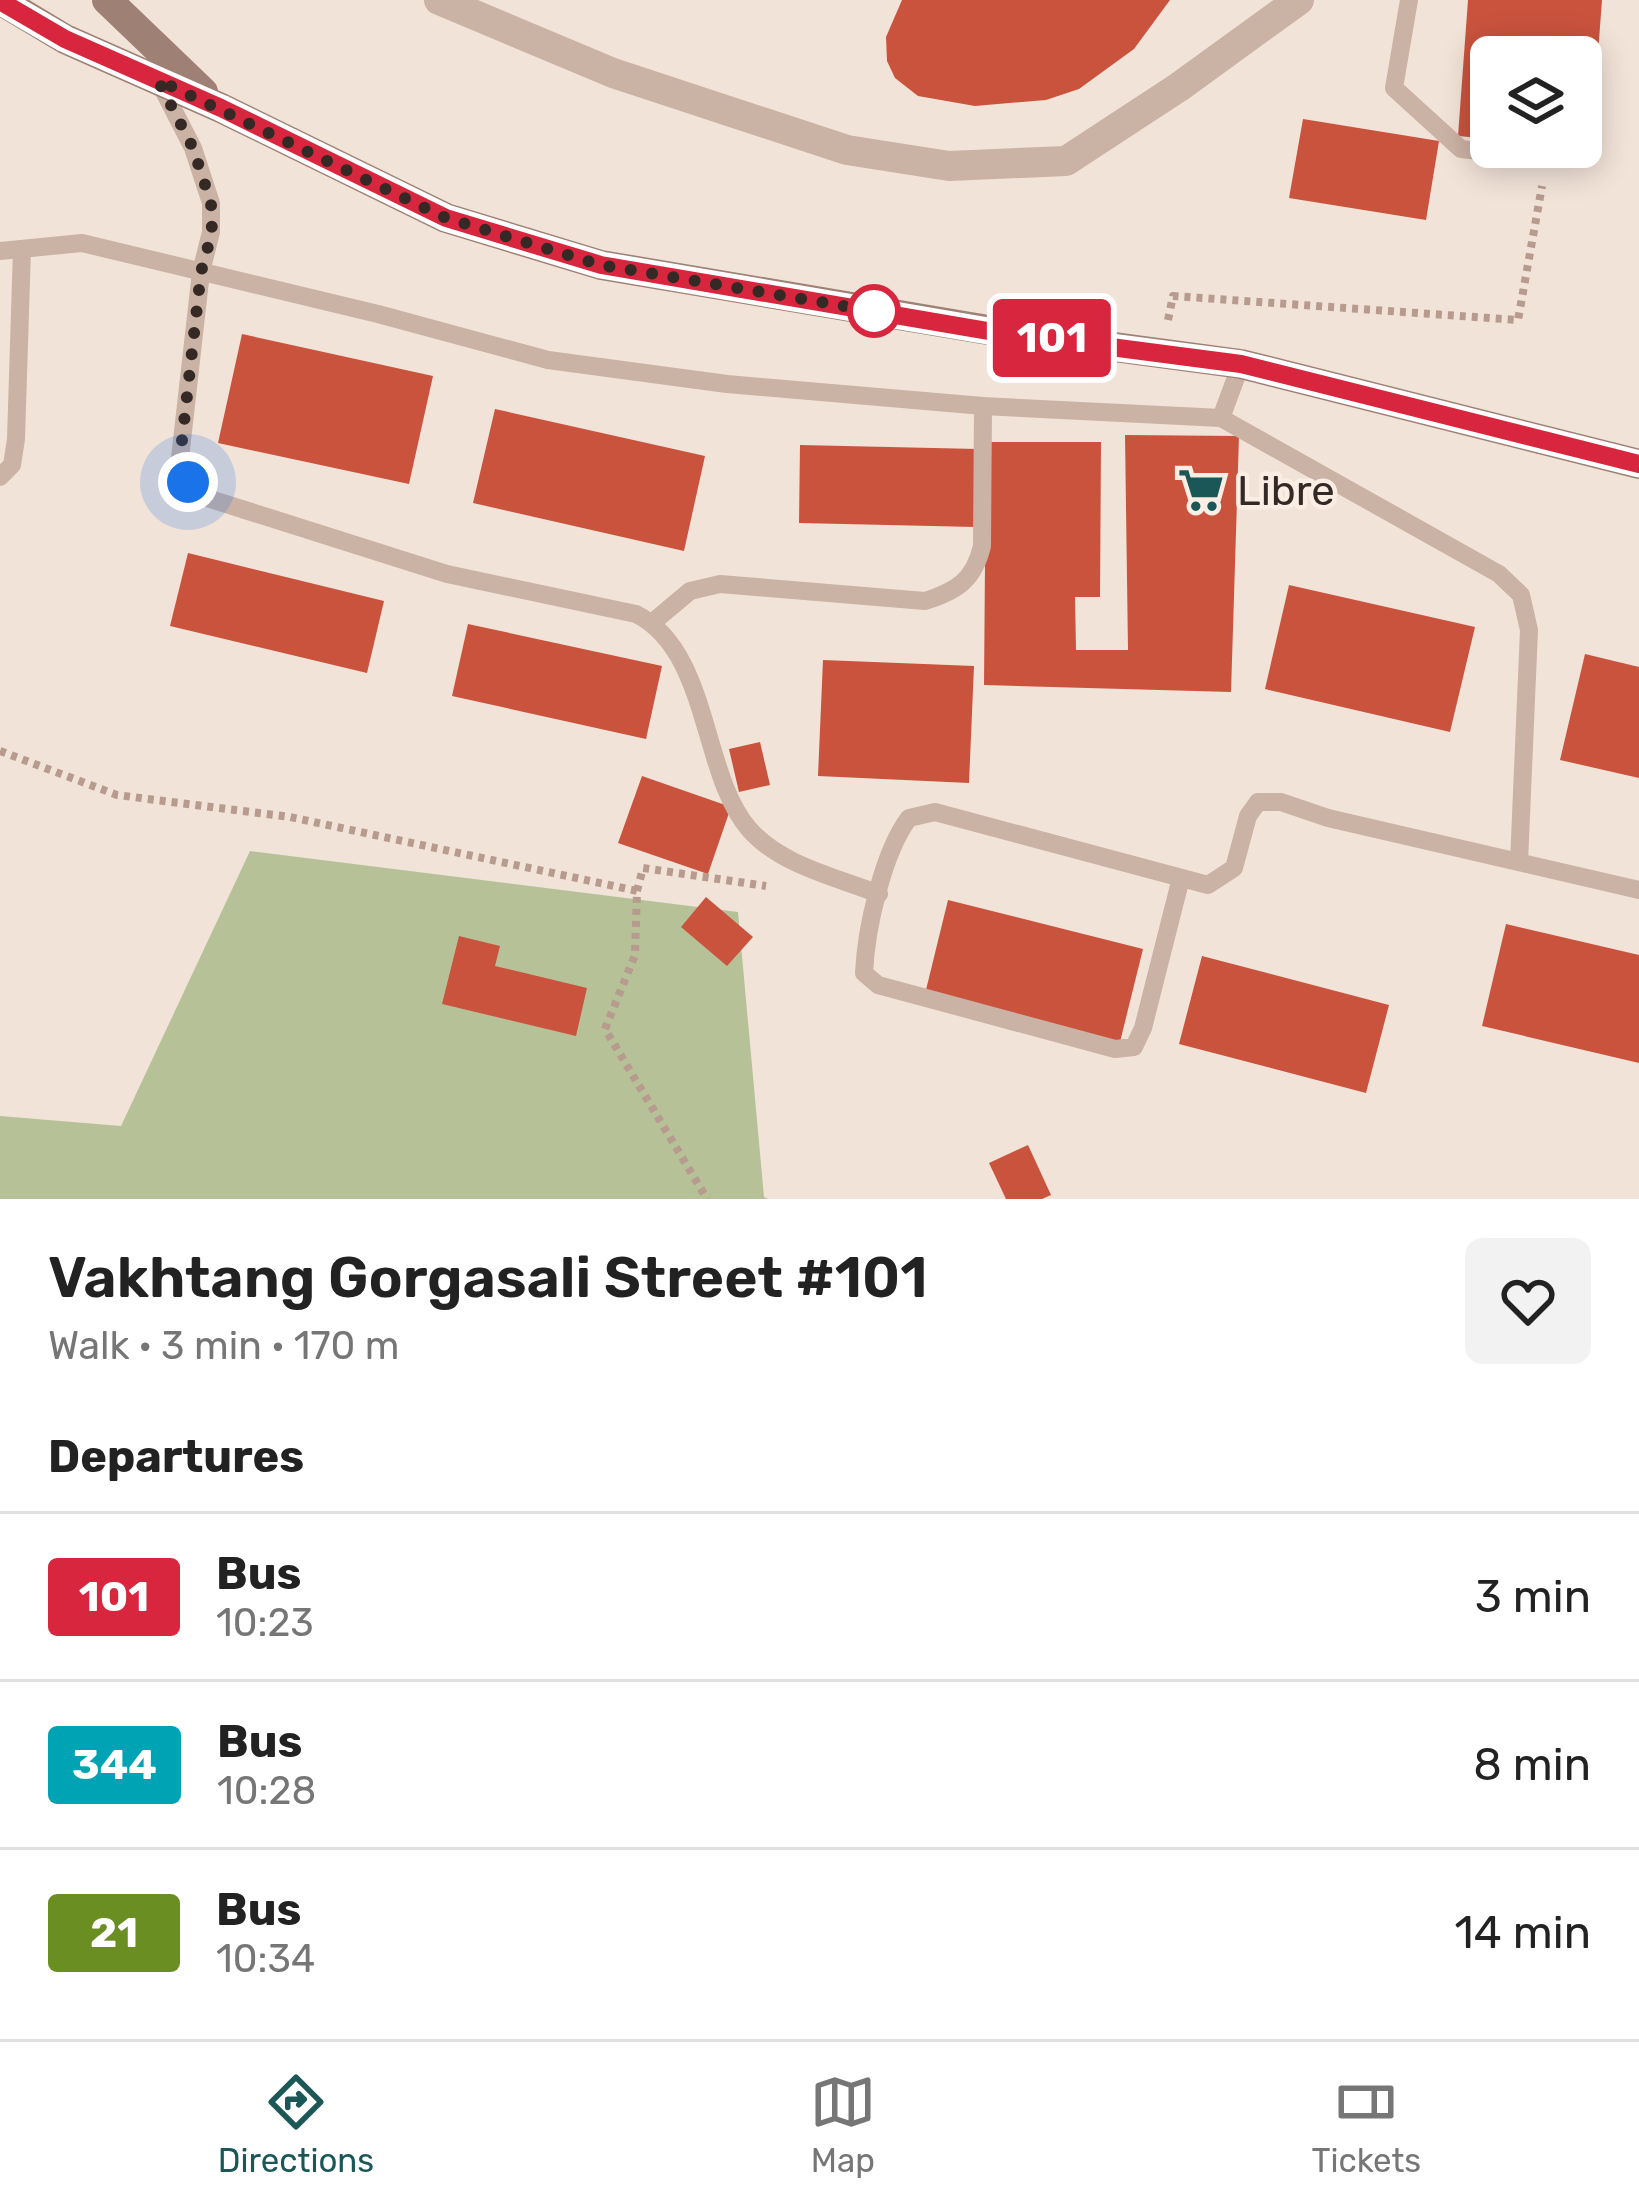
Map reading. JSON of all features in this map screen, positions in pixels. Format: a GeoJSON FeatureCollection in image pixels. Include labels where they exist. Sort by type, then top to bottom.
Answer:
{"type":"FeatureCollection","features":[{"type":"Feature","properties":{"kind":"street"},"geometry":{"type":"LineString","coordinates":[[0,0],[65,39],[221,108],[446,218],[601,265],[988,331],[1241,364],[1639,464]]}},
{"type":"Feature","properties":{"kind":"street"},"geometry":{"type":"LineString","coordinates":[[106,0],[221,108]]}},
{"type":"Feature","properties":{"kind":"street"},"geometry":{"type":"LineString","coordinates":[[439,0],[613,74],[847,150],[950,166],[1066,161],[1299,0]]}},
{"type":"Feature","properties":{"kind":"lane"},"geometry":{"type":"LineString","coordinates":[[1409,0],[1394,88],[1461,149],[1470,150]]}},
{"type":"Feature","properties":{"kind":"lane"},"geometry":{"type":"LineString","coordinates":[[158,80],[193,148],[211,203],[212,232],[201,272],[180,458],[188,482],[205,497],[447,574],[636,614],[652,622],[686,669],[735,807],[752,832],[779,854],[879,894]]}},
{"type":"Feature","properties":{"kind":"lane"},"geometry":{"type":"LineString","coordinates":[[0,251],[82,243],[548,360],[727,384],[983,406],[1222,418],[1499,574],[1521,595],[1529,630],[1520,862]]}},
{"type":"Feature","properties":{"kind":"lane"},"geometry":{"type":"LineString","coordinates":[[0,477],[12,465],[16,439],[22,249]]}},
{"type":"Feature","properties":{"kind":"lane"},"geometry":{"type":"LineString","coordinates":[[1222,418],[1241,364]]}},
{"type":"Feature","properties":{"kind":"lane"},"geometry":{"type":"LineString","coordinates":[[652,622],[690,590],[720,584],[925,601],[948,594],[967,581],[982,546],[983,406]]}},
{"type":"Feature","properties":{"kind":"lane"},"geometry":{"type":"LineString","coordinates":[[1181,878],[1134,1047],[1115,1049],[878,985],[864,973],[865,950],[895,835],[908,818],[935,812],[1208,885],[1234,868],[1248,816],[1258,802],[1281,802],[1328,818],[1639,890]]}},
{"type":"Feature","properties":{"kind":"path"},"geometry":{"type":"LineString","coordinates":[[1162,351],[1173,296],[1518,320],[1544,168]]}},
{"type":"Feature","properties":{"kind":"path"},"geometry":{"type":"LineString","coordinates":[[0,751],[117,795],[290,817],[637,891]]}},
{"type":"Feature","properties":{"kind":"path"},"geometry":{"type":"LineString","coordinates":[[707,1199],[605,1029],[635,955],[637,891],[643,868],[769,887],[752,832]]}},
{"type":"Feature","properties":{"kind":"green space"},"geometry":{"type":"Polygon","coordinates":[[[250,851],[738,912],[764,1197],[768,1199],[0,1199],[0,1116],[121,1126],[250,851]]]}},
{"type":"Feature","properties":{"kind":"building"},"geometry":{"type":"Polygon","coordinates":[[[902,0],[1170,0],[1134,49],[1079,89],[1046,100],[975,106],[918,96],[895,78],[887,61],[886,37],[902,0]]]}},
{"type":"Feature","properties":{"kind":"building"},"geometry":{"type":"Polygon","coordinates":[[[1468,0],[1602,0],[1599,36],[1470,36],[1470,137],[1458,136],[1468,0]]]}},
{"type":"Feature","properties":{"kind":"building"},"geometry":{"type":"Polygon","coordinates":[[[1303,119],[1439,141],[1426,220],[1289,198],[1303,119]]]}},
{"type":"Feature","properties":{"kind":"building"},"geometry":{"type":"Polygon","coordinates":[[[242,334],[433,376],[409,484],[218,443],[242,334]]]}},
{"type":"Feature","properties":{"kind":"building"},"geometry":{"type":"Polygon","coordinates":[[[495,409],[705,456],[684,551],[473,503],[495,409]]]}},
{"type":"Feature","properties":{"kind":"building"},"geometry":{"type":"Polygon","coordinates":[[[1125,435],[1239,436],[1231,692],[984,685],[986,442],[1101,442],[1100,597],[1075,597],[1076,650],[1128,650],[1125,435]]]}},
{"type":"Feature","properties":{"kind":"building"},"geometry":{"type":"Polygon","coordinates":[[[800,445],[978,449],[976,527],[799,523],[800,445]]]}},
{"type":"Feature","properties":{"kind":"building"},"geometry":{"type":"Polygon","coordinates":[[[188,553],[384,601],[367,673],[170,626],[188,553]]]}},
{"type":"Feature","properties":{"kind":"building"},"geometry":{"type":"Polygon","coordinates":[[[1289,585],[1475,627],[1450,732],[1265,689],[1289,585]]]}},
{"type":"Feature","properties":{"kind":"building"},"geometry":{"type":"Polygon","coordinates":[[[468,624],[662,666],[646,739],[452,696],[468,624]]]}},
{"type":"Feature","properties":{"kind":"building"},"geometry":{"type":"Polygon","coordinates":[[[1585,654],[1639,667],[1639,778],[1560,760],[1585,654]]]}},
{"type":"Feature","properties":{"kind":"building"},"geometry":{"type":"Polygon","coordinates":[[[823,660],[974,666],[969,783],[818,776],[823,660]]]}},
{"type":"Feature","properties":{"kind":"building"},"geometry":{"type":"Polygon","coordinates":[[[760,742],[770,785],[739,792],[729,749],[760,742]]]}},
{"type":"Feature","properties":{"kind":"building"},"geometry":{"type":"Polygon","coordinates":[[[642,776],[731,807],[708,874],[618,843],[642,776]]]}},
{"type":"Feature","properties":{"kind":"building"},"geometry":{"type":"Polygon","coordinates":[[[706,897],[753,937],[727,966],[681,927],[706,897]]]}},
{"type":"Feature","properties":{"kind":"building"},"geometry":{"type":"Polygon","coordinates":[[[948,900],[1143,949],[1120,1042],[925,994],[948,900]]]}},
{"type":"Feature","properties":{"kind":"building"},"geometry":{"type":"Polygon","coordinates":[[[1506,924],[1639,955],[1639,1063],[1482,1026],[1506,924]]]}},
{"type":"Feature","properties":{"kind":"building"},"geometry":{"type":"Polygon","coordinates":[[[459,936],[500,946],[495,966],[587,988],[576,1036],[442,1004],[459,936]]]}},
{"type":"Feature","properties":{"kind":"building"},"geometry":{"type":"Polygon","coordinates":[[[1202,956],[1389,1005],[1366,1093],[1179,1044],[1202,956]]]}},
{"type":"Feature","properties":{"kind":"building"},"geometry":{"type":"Polygon","coordinates":[[[1028,1145],[1051,1195],[1006,1199],[989,1163],[1028,1145]]]}},
{"type":"Feature","properties":{"kind":"bus line","name":"101"},"geometry":{"type":"LineString","coordinates":[[0,1],[65,39],[221,108],[446,218],[601,265],[988,331],[1241,364],[1639,464]]}},
{"type":"Feature","properties":{"kind":"place","name":"Libre"},"geometry":{"type":"Point","coordinates":[1201,490]}},
{"type":"Feature","properties":{"kind":"route"},"geometry":{"type":"LineString","coordinates":[[188,482],[180,458],[201,272],[212,232],[211,203],[193,148],[158,80],[446,218],[601,265],[874,311]]}}]}
